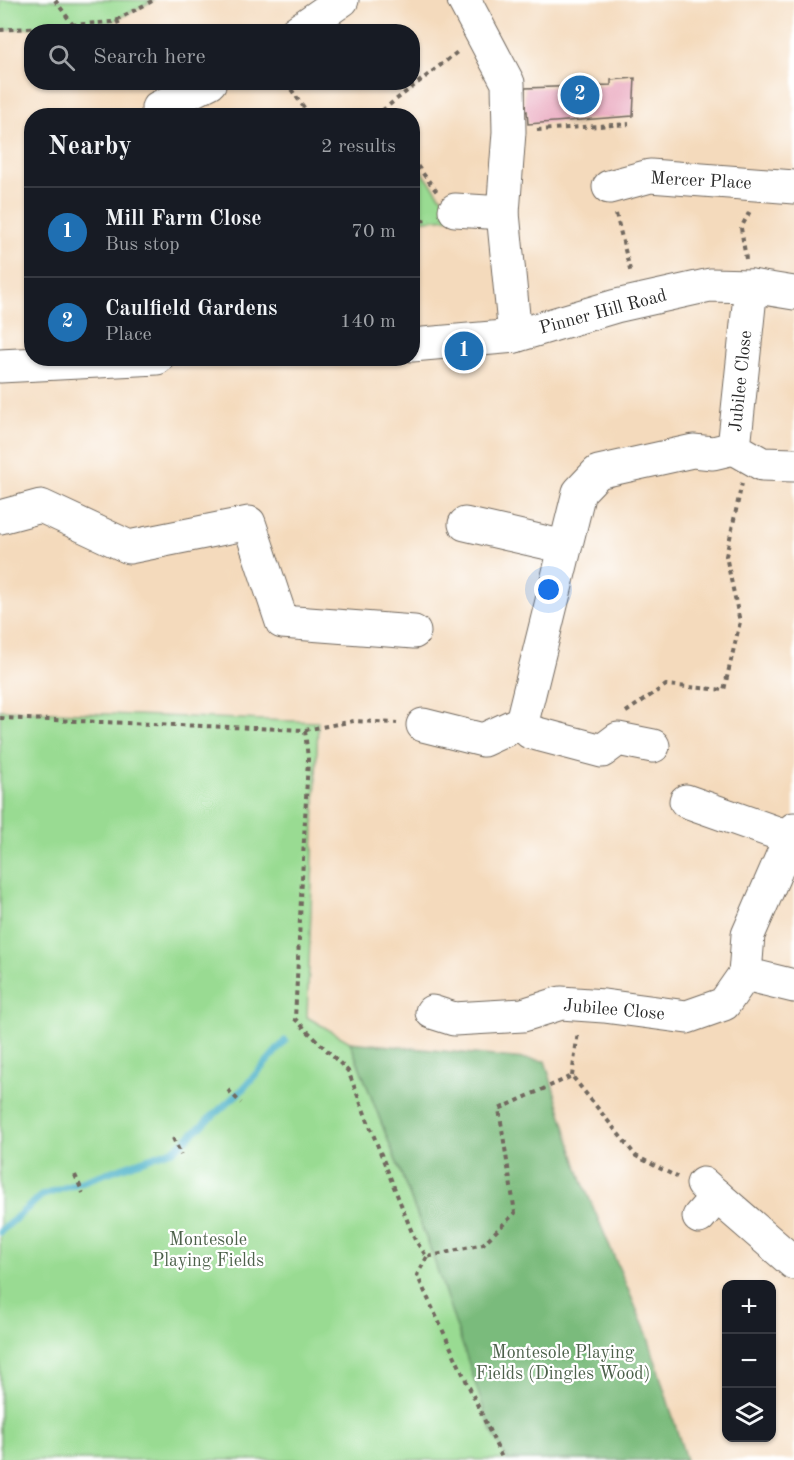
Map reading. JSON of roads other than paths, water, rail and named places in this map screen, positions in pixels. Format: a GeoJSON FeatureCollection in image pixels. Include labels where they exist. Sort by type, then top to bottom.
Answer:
{"type":"FeatureCollection","features":[{"type":"Feature","properties":{"kind":"street"},"geometry":{"type":"LineString","coordinates":[[308,24],[342,0]]}},
{"type":"Feature","properties":{"kind":"street"},"geometry":{"type":"LineString","coordinates":[[464,0],[508,83],[509,132],[503,213],[515,336]]}},
{"type":"Feature","properties":{"kind":"street"},"geometry":{"type":"LineString","coordinates":[[159,108],[194,90]]}},
{"type":"Feature","properties":{"kind":"street","name":"Mercer Place"},"geometry":{"type":"LineString","coordinates":[[609,187],[650,176],[779,186]]}},
{"type":"Feature","properties":{"kind":"street"},"geometry":{"type":"LineString","coordinates":[[455,210],[503,213]]}},
{"type":"Feature","properties":{"kind":"street","name":"Pinner Hill Road"},"geometry":{"type":"LineString","coordinates":[[420,344],[515,336],[710,285],[751,286],[794,292]]}},
{"type":"Feature","properties":{"kind":"street","name":"Jubilee Close"},"geometry":{"type":"LineString","coordinates":[[751,286],[741,452],[762,464],[794,465]]}},
{"type":"Feature","properties":{"kind":"street"},"geometry":{"type":"LineString","coordinates":[[0,366],[24,365]]}},
{"type":"Feature","properties":{"kind":"street"},"geometry":{"type":"LineString","coordinates":[[522,722],[579,492],[598,472],[693,451],[741,452]]}},
{"type":"Feature","properties":{"kind":"street"},"geometry":{"type":"LineString","coordinates":[[0,517],[41,506],[129,547],[249,523],[282,622],[414,633]]}},
{"type":"Feature","properties":{"kind":"street"},"geometry":{"type":"LineString","coordinates":[[465,524],[565,547]]}},
{"type":"Feature","properties":{"kind":"street"},"geometry":{"type":"LineString","coordinates":[[423,725],[483,740],[522,722]]}},
{"type":"Feature","properties":{"kind":"street"},"geometry":{"type":"LineString","coordinates":[[522,722],[530,732],[603,751],[618,739],[653,746]]}},
{"type":"Feature","properties":{"kind":"street"},"geometry":{"type":"LineString","coordinates":[[686,801],[792,833],[748,935],[745,974],[794,986]]}},
{"type":"Feature","properties":{"kind":"street","name":"Jubilee Close"},"geometry":{"type":"LineString","coordinates":[[432,1012],[454,1019],[523,1015],[561,1003],[687,1017],[724,1004],[745,974]]}},
{"type":"Feature","properties":{"kind":"street"},"geometry":{"type":"LineString","coordinates":[[706,1199],[794,1263]]}},
{"type":"Feature","properties":{"kind":"waterway"},"geometry":{"type":"LineString","coordinates":[[0,1232],[41,1196],[175,1149],[242,1090],[285,1041]]}},
{"type":"Feature","properties":{"kind":"place","name":"Caulfield Gardens"},"geometry":{"type":"Point","coordinates":[580,95]}},
{"type":"Feature","properties":{"kind":"place","name":"Mill Farm Close"},"geometry":{"type":"Point","coordinates":[464,351]}},
{"type":"Feature","properties":{"kind":"park label","name":"Montesole Playing Fields"},"geometry":{"type":"Point","coordinates":[208,1250]}},
{"type":"Feature","properties":{"kind":"park label","name":"Montesole Playing Fields (Dingles Wood)"},"geometry":{"type":"Point","coordinates":[563,1363]}}]}
